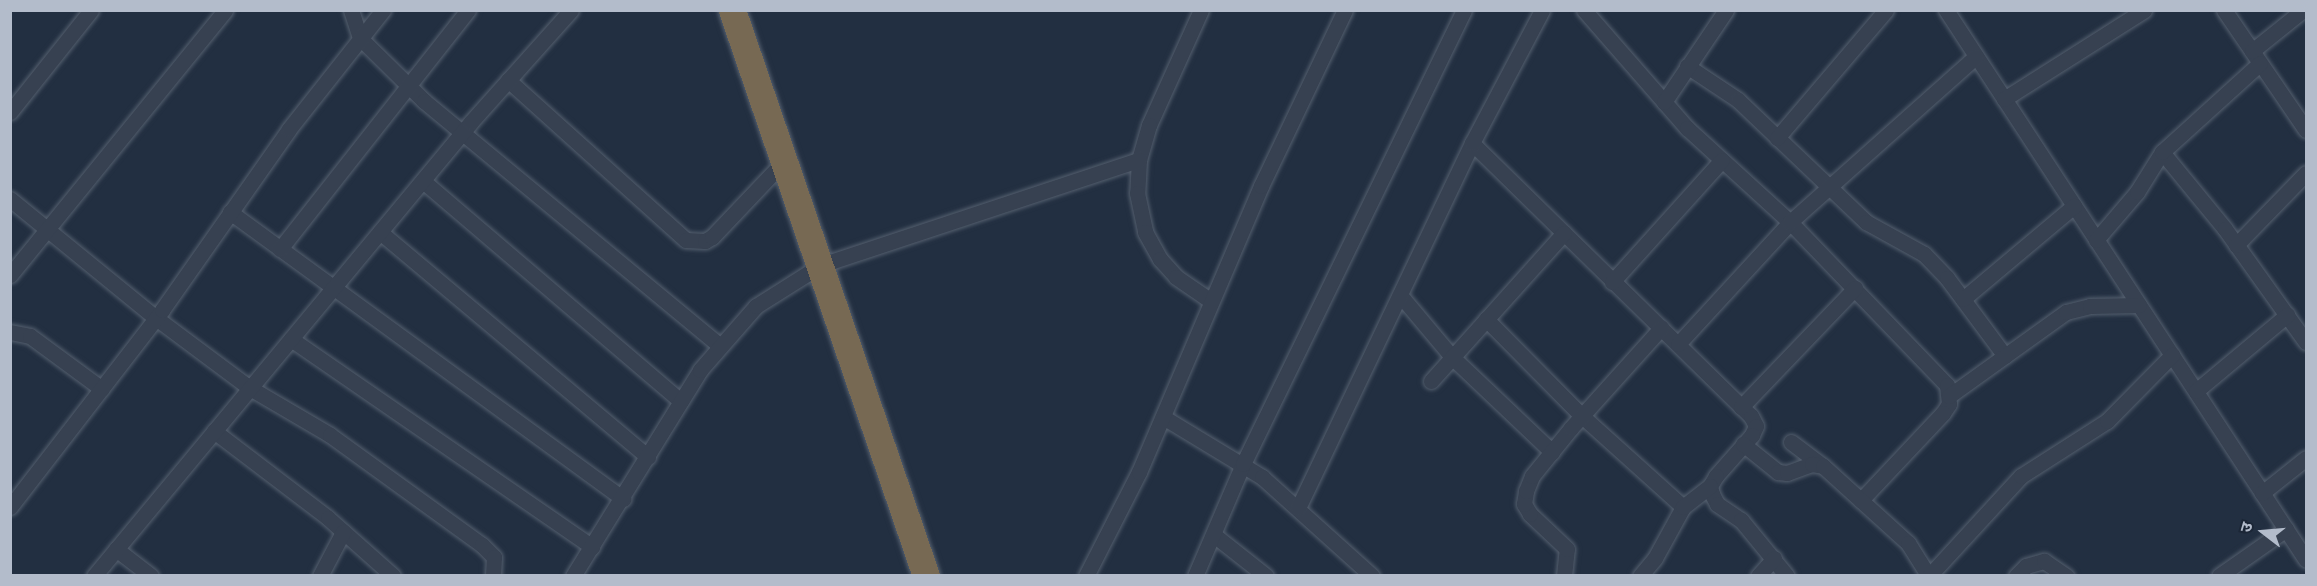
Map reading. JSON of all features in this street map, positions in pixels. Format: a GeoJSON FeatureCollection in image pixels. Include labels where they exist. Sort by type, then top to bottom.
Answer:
{"type":"FeatureCollection","features":[{"type":"Feature","properties":{"kind":"highway"},"geometry":{"type":"LineString","coordinates":[[732,10],[926,576]]}},
{"type":"Feature","properties":{"kind":"street"},"geometry":{"type":"LineString","coordinates":[[10,112],[91,10]]}},
{"type":"Feature","properties":{"kind":"street"},"geometry":{"type":"LineString","coordinates":[[10,275],[225,10]]}},
{"type":"Feature","properties":{"kind":"street"},"geometry":{"type":"LineString","coordinates":[[351,10],[360,38],[408,86],[461,134],[719,345]]}},
{"type":"Feature","properties":{"kind":"street"},"geometry":{"type":"LineString","coordinates":[[10,507],[156,318],[230,212],[383,10]]}},
{"type":"Feature","properties":{"kind":"street"},"geometry":{"type":"LineString","coordinates":[[280,249],[468,10]]}},
{"type":"Feature","properties":{"kind":"street"},"geometry":{"type":"LineString","coordinates":[[94,576],[461,134],[571,10]]}},
{"type":"Feature","properties":{"kind":"street"},"geometry":{"type":"LineString","coordinates":[[1201,10],[1157,103],[1139,160],[1140,211],[1152,247],[1176,277],[1211,301]]}},
{"type":"Feature","properties":{"kind":"street"},"geometry":{"type":"LineString","coordinates":[[1086,576],[1162,417],[1283,137],[1345,10]]}},
{"type":"Feature","properties":{"kind":"street"},"geometry":{"type":"LineString","coordinates":[[1195,576],[1243,464],[1464,10]]}},
{"type":"Feature","properties":{"kind":"street"},"geometry":{"type":"LineString","coordinates":[[1298,508],[1472,143],[1542,10]]}},
{"type":"Feature","properties":{"kind":"street"},"geometry":{"type":"LineString","coordinates":[[1584,10],[1664,102],[1722,160],[1790,222],[1940,375],[1949,396]]}},
{"type":"Feature","properties":{"kind":"street"},"geometry":{"type":"LineString","coordinates":[[1664,102],[1726,10]]}},
{"type":"Feature","properties":{"kind":"street"},"geometry":{"type":"LineString","coordinates":[[1777,138],[1886,10]]}},
{"type":"Feature","properties":{"kind":"street"},"geometry":{"type":"LineString","coordinates":[[1946,10],[2307,560]]}},
{"type":"Feature","properties":{"kind":"street"},"geometry":{"type":"LineString","coordinates":[[2004,99],[2145,10]]}},
{"type":"Feature","properties":{"kind":"street"},"geometry":{"type":"LineString","coordinates":[[2224,10],[2307,130]]}},
{"type":"Feature","properties":{"kind":"street"},"geometry":{"type":"LineString","coordinates":[[2096,240],[2137,192],[2162,152],[2303,10]]}},
{"type":"Feature","properties":{"kind":"street"},"geometry":{"type":"LineString","coordinates":[[1678,344],[1790,222],[1976,56]]}},
{"type":"Feature","properties":{"kind":"street"},"geometry":{"type":"LineString","coordinates":[[1687,66],[1738,100],[1828,188],[1875,229],[1924,254],[1963,299],[2005,356]]}},
{"type":"Feature","properties":{"kind":"street"},"geometry":{"type":"LineString","coordinates":[[508,80],[686,240],[705,242],[712,237],[784,161]]}},
{"type":"Feature","properties":{"kind":"street"},"geometry":{"type":"LineString","coordinates":[[1472,143],[1678,344],[1741,407],[1756,426],[1710,486],[1683,507],[1655,558],[1640,576]]}},
{"type":"Feature","properties":{"kind":"street"},"geometry":{"type":"LineString","coordinates":[[2162,152],[2236,245],[2307,342]]}},
{"type":"Feature","properties":{"kind":"street"},"geometry":{"type":"LineString","coordinates":[[573,576],[623,499],[681,401],[719,345],[756,306],[821,265],[1139,160]]}},
{"type":"Feature","properties":{"kind":"street"},"geometry":{"type":"LineString","coordinates":[[1612,282],[1722,160]]}},
{"type":"Feature","properties":{"kind":"street"},"geometry":{"type":"LineString","coordinates":[[423,181],[681,401]]}},
{"type":"Feature","properties":{"kind":"street"},"geometry":{"type":"LineString","coordinates":[[2236,245],[2304,182]]}},
{"type":"Feature","properties":{"kind":"street"},"geometry":{"type":"LineString","coordinates":[[10,199],[156,318],[250,388],[330,435],[474,538],[494,557],[493,576]]}},
{"type":"Feature","properties":{"kind":"street"},"geometry":{"type":"LineString","coordinates":[[1963,299],[2074,206]]}},
{"type":"Feature","properties":{"kind":"street"},"geometry":{"type":"LineString","coordinates":[[230,212],[623,499]]}},
{"type":"Feature","properties":{"kind":"street"},"geometry":{"type":"LineString","coordinates":[[380,232],[648,457]]}},
{"type":"Feature","properties":{"kind":"street"},"geometry":{"type":"LineString","coordinates":[[1431,381],[1564,232]]}},
{"type":"Feature","properties":{"kind":"street"},"geometry":{"type":"LineString","coordinates":[[1741,407],[1855,288]]}},
{"type":"Feature","properties":{"kind":"street"},"geometry":{"type":"LineString","coordinates":[[1400,295],[1452,357],[1552,452]]}},
{"type":"Feature","properties":{"kind":"street"},"geometry":{"type":"LineString","coordinates":[[1861,500],[1943,413],[1949,396],[2066,312],[2090,306],[2139,304]]}},
{"type":"Feature","properties":{"kind":"street"},"geometry":{"type":"LineString","coordinates":[[2196,391],[2287,315]]}},
{"type":"Feature","properties":{"kind":"street"},"geometry":{"type":"LineString","coordinates":[[1486,319],[1582,416],[1683,507]]}},
{"type":"Feature","properties":{"kind":"street"},"geometry":{"type":"LineString","coordinates":[[1564,576],[1567,549],[1530,514],[1524,504],[1532,476],[1661,328]]}},
{"type":"Feature","properties":{"kind":"street"},"geometry":{"type":"LineString","coordinates":[[10,332],[30,336],[102,389]]}},
{"type":"Feature","properties":{"kind":"street"},"geometry":{"type":"LineString","coordinates":[[291,339],[592,547]]}},
{"type":"Feature","properties":{"kind":"street"},"geometry":{"type":"LineString","coordinates":[[1791,442],[1823,466],[1908,543],[1929,575],[2021,476],[2107,421],[2172,356]]}},
{"type":"Feature","properties":{"kind":"street"},"geometry":{"type":"LineString","coordinates":[[1162,417],[1243,464],[1298,508],[1372,576]]}},
{"type":"Feature","properties":{"kind":"street"},"geometry":{"type":"LineString","coordinates":[[214,431],[343,532],[393,576]]}},
{"type":"Feature","properties":{"kind":"street"},"geometry":{"type":"LineString","coordinates":[[1743,444],[1778,472],[1787,473],[1812,464],[1823,466]]}},
{"type":"Feature","properties":{"kind":"street"},"geometry":{"type":"LineString","coordinates":[[2262,493],[2307,458]]}},
{"type":"Feature","properties":{"kind":"street"},"geometry":{"type":"LineString","coordinates":[[1710,486],[1717,504],[1741,520],[1787,576]]}},
{"type":"Feature","properties":{"kind":"street"},"geometry":{"type":"LineString","coordinates":[[2219,576],[2286,529]]}},
{"type":"Feature","properties":{"kind":"street"},"geometry":{"type":"LineString","coordinates":[[320,576],[343,532]]}},
{"type":"Feature","properties":{"kind":"street"},"geometry":{"type":"LineString","coordinates":[[1214,535],[1266,576]]}},
{"type":"Feature","properties":{"kind":"street"},"geometry":{"type":"LineString","coordinates":[[116,549],[151,576]]}},
{"type":"Feature","properties":{"kind":"street"},"geometry":{"type":"LineString","coordinates":[[1758,576],[1774,558]]}},
{"type":"Feature","properties":{"kind":"street"},"geometry":{"type":"LineString","coordinates":[[2016,576],[2026,566],[2044,561],[2066,576]]}}]}
